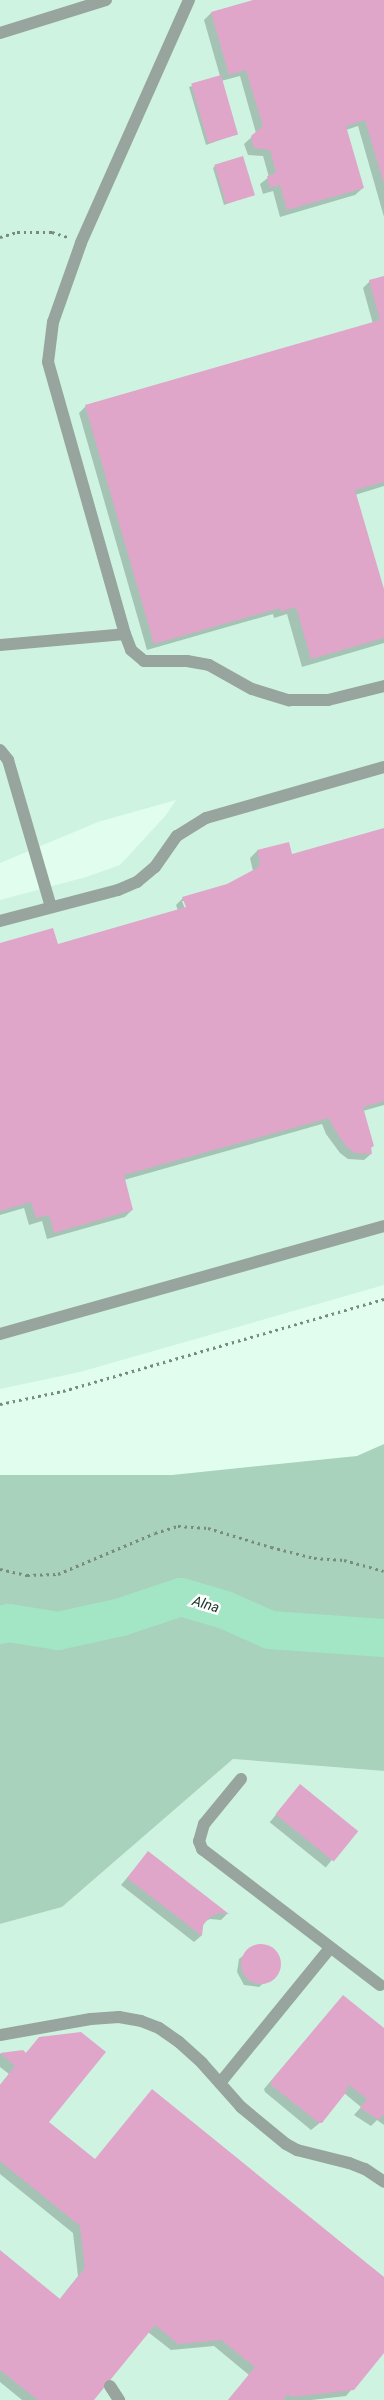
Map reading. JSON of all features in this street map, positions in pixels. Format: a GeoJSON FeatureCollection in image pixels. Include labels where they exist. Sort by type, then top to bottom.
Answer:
{"type":"FeatureCollection","features":[{"type":"Feature","properties":{"kind":"lane"},"geometry":{"type":"LineString","coordinates":[[0,33],[106,0]]}},
{"type":"Feature","properties":{"kind":"lane"},"geometry":{"type":"LineString","coordinates":[[189,0],[81,242],[53,322],[48,362],[131,650],[144,661],[187,661],[209,665],[252,689],[288,700],[328,700],[384,686]]}},
{"type":"Feature","properties":{"kind":"lane"},"geometry":{"type":"LineString","coordinates":[[0,645],[126,634]]}},
{"type":"Feature","properties":{"kind":"lane"},"geometry":{"type":"LineString","coordinates":[[4,755],[49,901]]}},
{"type":"Feature","properties":{"kind":"lane"},"geometry":{"type":"LineString","coordinates":[[0,921],[49,901],[118,890],[137,882],[155,867],[177,836],[206,818],[384,767]]}},
{"type":"Feature","properties":{"kind":"lane"},"geometry":{"type":"LineString","coordinates":[[0,1334],[384,1226]]}},
{"type":"Feature","properties":{"kind":"lane"},"geometry":{"type":"LineString","coordinates":[[241,1779],[204,1824],[199,1841],[202,1849],[380,1985]]}},
{"type":"Feature","properties":{"kind":"lane"},"geometry":{"type":"LineString","coordinates":[[220,2083],[330,1948]]}},
{"type":"Feature","properties":{"kind":"lane"},"geometry":{"type":"LineString","coordinates":[[0,2034],[91,2019],[119,2017],[141,2020],[159,2028],[180,2042],[241,2107],[286,2144],[297,2150],[349,2163],[383,2179]]}},
{"type":"Feature","properties":{"kind":"lane"},"geometry":{"type":"LineString","coordinates":[[110,2386],[119,2400]]}},
{"type":"Feature","properties":{"kind":"path"},"geometry":{"type":"LineString","coordinates":[[0,237],[18,232],[52,232],[81,242]]}},
{"type":"Feature","properties":{"kind":"path"},"geometry":{"type":"LineString","coordinates":[[0,1404],[63,1391],[384,1299]]}},
{"type":"Feature","properties":{"kind":"path"},"geometry":{"type":"LineString","coordinates":[[0,1569],[27,1575],[58,1574],[178,1526],[208,1528],[314,1558],[344,1560],[384,1571]]}},
{"type":"Feature","properties":{"kind":"shaded area"},"geometry":{"type":"Polygon","coordinates":[[[0,0],[384,0],[384,1285],[80,1372],[0,1389],[0,900],[86,877],[120,865],[166,815],[176,800],[98,822],[0,863],[0,0]]]}},
{"type":"Feature","properties":{"kind":"shaded area"},"geometry":{"type":"Polygon","coordinates":[[[384,1444],[384,1771],[233,1759],[62,1907],[0,1924],[0,1475],[172,1475],[357,1456],[384,1444]]]}},
{"type":"Feature","properties":{"kind":"shaded area"},"geometry":{"type":"Polygon","coordinates":[[[233,1759],[384,1771],[384,2400],[0,2400],[0,1924],[62,1907],[233,1759]]]}},
{"type":"Feature","properties":{"kind":"building"},"geometry":{"type":"Polygon","coordinates":[[[253,0],[384,0],[384,184],[365,120],[346,126],[364,188],[287,210],[280,185],[270,188],[267,176],[276,173],[270,150],[254,148],[251,136],[263,126],[246,70],[229,75],[211,12],[253,0]]]}},
{"type":"Feature","properties":{"kind":"building"},"geometry":{"type":"Polygon","coordinates":[[[221,75],[238,135],[208,143],[191,84],[221,75]]]}},
{"type":"Feature","properties":{"kind":"building"},"geometry":{"type":"Polygon","coordinates":[[[243,156],[255,195],[226,204],[214,165],[243,156]]]}},
{"type":"Feature","properties":{"kind":"building"},"geometry":{"type":"Polygon","coordinates":[[[384,276],[384,482],[355,490],[384,589],[384,638],[311,659],[296,607],[281,612],[280,608],[154,644],[85,405],[380,320],[369,280],[384,276]]]}},
{"type":"Feature","properties":{"kind":"building"},"geometry":{"type":"Polygon","coordinates":[[[384,828],[384,1101],[363,1107],[374,1146],[371,1147],[372,1154],[355,1153],[346,1146],[329,1118],[124,1175],[133,1210],[54,1233],[49,1215],[36,1218],[31,1202],[0,1211],[0,943],[53,928],[58,944],[186,907],[182,897],[227,884],[257,868],[260,864],[257,850],[289,842],[292,854],[384,828]]]}},
{"type":"Feature","properties":{"kind":"building"},"geometry":{"type":"Polygon","coordinates":[[[300,1784],[358,1831],[334,1862],[275,1814],[300,1784]]]}},
{"type":"Feature","properties":{"kind":"building"},"geometry":{"type":"Polygon","coordinates":[[[148,1851],[229,1914],[218,1913],[210,1917],[203,1925],[202,1936],[127,1878],[148,1851]]]}},
{"type":"Feature","properties":{"kind":"building"},"geometry":{"type":"Polygon","coordinates":[[[261,1944],[275,1950],[281,1964],[275,1978],[261,1984],[247,1978],[241,1964],[247,1950],[261,1944]]]}},
{"type":"Feature","properties":{"kind":"building"},"geometry":{"type":"Polygon","coordinates":[[[343,1995],[384,2028],[384,2114],[379,2120],[360,2108],[367,2099],[349,2085],[346,2088],[348,2090],[322,2123],[319,2123],[271,2085],[271,2081],[343,1995]]]}},
{"type":"Feature","properties":{"kind":"building"},"geometry":{"type":"Polygon","coordinates":[[[81,2032],[106,2052],[49,2122],[95,2159],[152,2089],[384,2277],[384,2353],[354,2390],[291,2397],[288,2394],[283,2400],[228,2400],[255,2367],[221,2340],[178,2344],[155,2325],[94,2400],[38,2400],[0,2370],[0,2250],[60,2299],[85,2268],[80,2226],[0,2161],[0,2085],[15,2066],[0,2053],[23,2050],[26,2053],[39,2037],[81,2032]]]}},
{"type":"Feature","properties":{"kind":"waterway","name":"Alna"},"geometry":{"type":"LineString","coordinates":[[0,1625],[9,1623],[58,1631],[121,1617],[181,1597],[225,1610],[270,1630],[384,1638]]}}]}
